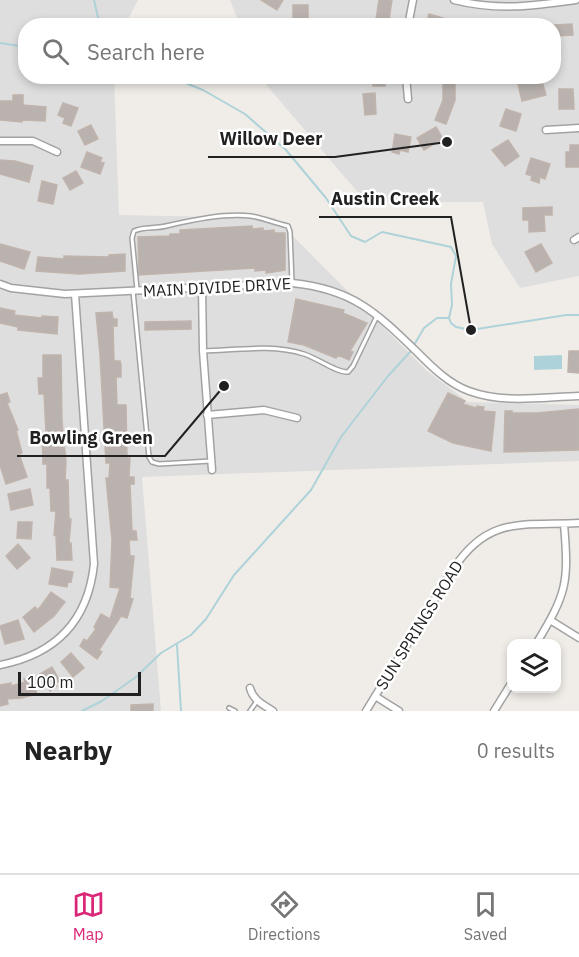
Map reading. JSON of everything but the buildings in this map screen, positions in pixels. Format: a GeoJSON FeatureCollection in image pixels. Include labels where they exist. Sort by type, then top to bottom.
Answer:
{"type":"FeatureCollection","features":[{"type":"Feature","properties":{"kind":"street"},"geometry":{"type":"LineString","coordinates":[[410,18],[413,0]]}},
{"type":"Feature","properties":{"kind":"street"},"geometry":{"type":"LineString","coordinates":[[454,0],[499,8],[518,8],[576,0]]}},
{"type":"Feature","properties":{"kind":"street"},"geometry":{"type":"LineString","coordinates":[[407,84],[408,99]]}},
{"type":"Feature","properties":{"kind":"street"},"geometry":{"type":"LineString","coordinates":[[546,130],[579,128]]}},
{"type":"Feature","properties":{"kind":"street"},"geometry":{"type":"LineString","coordinates":[[0,141],[33,141],[57,152]]}},
{"type":"Feature","properties":{"kind":"street","name":"MAIN DIVIDE DRIVE"},"geometry":{"type":"LineString","coordinates":[[0,284],[11,288],[52,294],[292,283],[312,285],[345,295],[378,315],[427,362],[467,390],[501,398],[579,396]]}},
{"type":"Feature","properties":{"kind":"street"},"geometry":{"type":"LineString","coordinates":[[202,287],[202,351],[212,470]]}},
{"type":"Feature","properties":{"kind":"street"},"geometry":{"type":"LineString","coordinates":[[0,665],[22,660],[45,649],[60,637],[75,622],[86,602],[92,583],[94,564],[75,294]]}},
{"type":"Feature","properties":{"kind":"street"},"geometry":{"type":"LineString","coordinates":[[207,415],[264,410],[297,418]]}},
{"type":"Feature","properties":{"kind":"street","name":"SUN SPRINGS ROAD"},"geometry":{"type":"LineString","coordinates":[[366,711],[454,568],[474,543],[508,526],[579,523]]}},
{"type":"Feature","properties":{"kind":"street"},"geometry":{"type":"LineString","coordinates":[[539,639],[563,593],[567,562],[564,524]]}},
{"type":"Feature","properties":{"kind":"street"},"geometry":{"type":"LineString","coordinates":[[550,620],[579,638]]}},
{"type":"Feature","properties":{"kind":"street"},"geometry":{"type":"LineString","coordinates":[[250,688],[252,696],[273,711]]}},
{"type":"Feature","properties":{"kind":"street"},"geometry":{"type":"LineString","coordinates":[[494,711],[507,690]]}},
{"type":"Feature","properties":{"kind":"street"},"geometry":{"type":"LineString","coordinates":[[375,696],[399,711]]}},
{"type":"Feature","properties":{"kind":"lane"},"geometry":{"type":"LineString","coordinates":[[211,460],[159,464],[152,462],[149,457],[135,291],[132,244],[134,231],[190,219],[251,216],[288,226],[292,283]]}},
{"type":"Feature","properties":{"kind":"lane"},"geometry":{"type":"LineString","coordinates":[[202,351],[284,350],[320,360],[342,373],[348,372],[378,315]]}},
{"type":"Feature","properties":{"kind":"lane"},"geometry":{"type":"LineString","coordinates":[[250,711],[257,701]]}},
{"type":"Feature","properties":{"kind":"lane"},"geometry":{"type":"LineString","coordinates":[[229,708],[235,711]]}},
{"type":"Feature","properties":{"kind":"shaded area"},"geometry":{"type":"Polygon","coordinates":[[[0,0],[138,0],[129,18],[18,18],[18,84],[114,84],[119,215],[275,218],[427,371],[468,402],[579,405],[579,461],[142,477],[161,711],[0,711],[0,0]]]}},
{"type":"Feature","properties":{"kind":"shaded area"},"geometry":{"type":"Polygon","coordinates":[[[230,0],[579,0],[579,276],[520,288],[492,244],[483,202],[366,202],[266,84],[561,84],[561,18],[237,18],[230,0]]]}},
{"type":"Feature","properties":{"kind":"water"},"geometry":{"type":"Polygon","coordinates":[[[562,355],[562,369],[534,370],[534,356],[562,355]]]}},
{"type":"Feature","properties":{"kind":"waterway"},"geometry":{"type":"LineString","coordinates":[[94,0],[98,18]]}},
{"type":"Feature","properties":{"kind":"waterway"},"geometry":{"type":"LineString","coordinates":[[0,43],[18,46]]}},
{"type":"Feature","properties":{"kind":"waterway"},"geometry":{"type":"LineString","coordinates":[[188,84],[245,114],[286,150],[326,198],[351,236],[365,242],[382,232],[451,247],[456,256],[451,284],[452,305],[449,318],[456,327],[471,330],[579,315]]}},
{"type":"Feature","properties":{"kind":"waterway"},"geometry":{"type":"LineString","coordinates":[[82,711],[102,701],[136,677],[161,653],[191,635],[206,619],[234,575],[311,490],[341,437],[388,376],[410,352],[424,328],[437,318],[449,318]]}},
{"type":"Feature","properties":{"kind":"waterway"},"geometry":{"type":"LineString","coordinates":[[177,645],[181,711]]}},
{"type":"Feature","properties":{"kind":"place","name":"Willow Deer"},"geometry":{"type":"Point","coordinates":[447,142]}},
{"type":"Feature","properties":{"kind":"place","name":"Austin Creek"},"geometry":{"type":"Point","coordinates":[471,330]}},
{"type":"Feature","properties":{"kind":"place","name":"Bowling Green"},"geometry":{"type":"Point","coordinates":[224,386]}}]}
